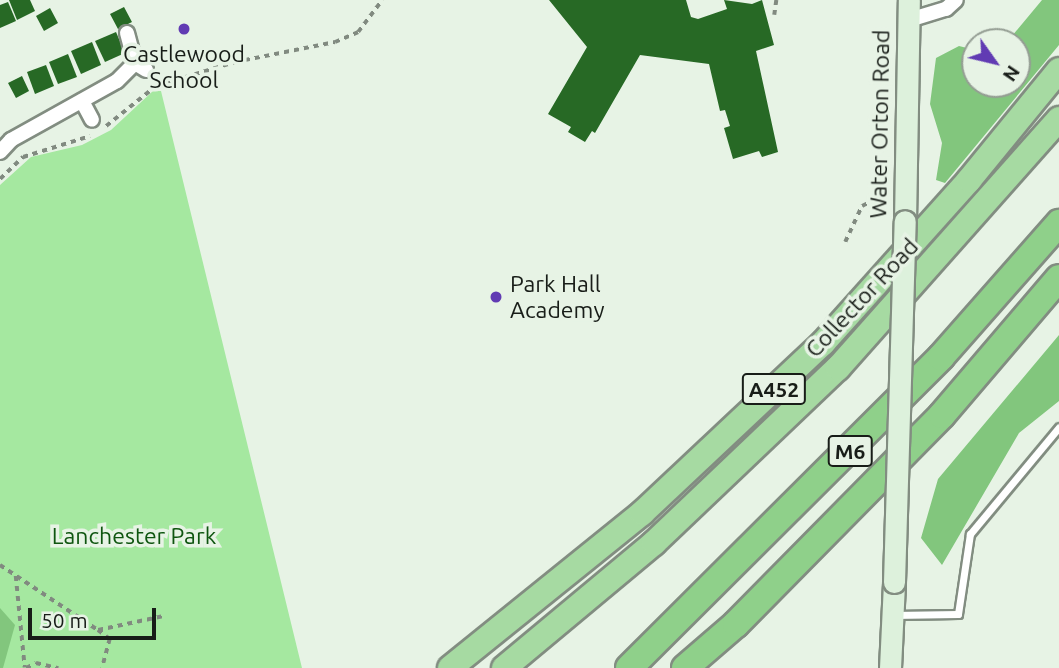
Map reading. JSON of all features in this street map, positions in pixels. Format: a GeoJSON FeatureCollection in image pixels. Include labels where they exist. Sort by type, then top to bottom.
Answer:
{"type":"FeatureCollection","features":[{"type":"Feature","properties":{"kind":"highway","name":"Collector Road"},"geometry":{"type":"LineString","coordinates":[[450,668],[642,513],[823,343],[969,180],[1059,70]]}},
{"type":"Feature","properties":{"kind":"highway","name":"Collector Road"},"geometry":{"type":"LineString","coordinates":[[504,668],[654,543],[838,368],[1059,119]]}},
{"type":"Feature","properties":{"kind":"highway","name":"M6"},"geometry":{"type":"LineString","coordinates":[[629,668],[922,377],[1059,223]]}},
{"type":"Feature","properties":{"kind":"highway","name":"M6"},"geometry":{"type":"LineString","coordinates":[[685,668],[736,624],[942,415],[1059,278]]}},
{"type":"Feature","properties":{"kind":"main road","name":"Water Orton Road"},"geometry":{"type":"LineString","coordinates":[[890,668],[909,10]]}},
{"type":"Feature","properties":{"kind":"street"},"geometry":{"type":"LineString","coordinates":[[909,10],[946,9],[956,0]]}},
{"type":"Feature","properties":{"kind":"street"},"geometry":{"type":"LineString","coordinates":[[0,152],[11,141],[141,67],[127,33]]}},
{"type":"Feature","properties":{"kind":"street"},"geometry":{"type":"LineString","coordinates":[[82,101],[96,128]]}},
{"type":"Feature","properties":{"kind":"lane"},"geometry":{"type":"LineString","coordinates":[[893,615],[958,614],[970,534],[1059,427]]}},
{"type":"Feature","properties":{"kind":"path"},"geometry":{"type":"LineString","coordinates":[[0,179],[23,157],[96,128],[156,86],[235,62],[335,42],[358,32],[382,0]]}},
{"type":"Feature","properties":{"kind":"path"},"geometry":{"type":"LineString","coordinates":[[774,15],[776,0]]}},
{"type":"Feature","properties":{"kind":"path"},"geometry":{"type":"LineString","coordinates":[[845,242],[862,206],[887,192]]}},
{"type":"Feature","properties":{"kind":"path"},"geometry":{"type":"LineString","coordinates":[[0,565],[110,639],[102,668]]}},
{"type":"Feature","properties":{"kind":"path"},"geometry":{"type":"LineString","coordinates":[[16,576],[25,668],[36,663],[58,668]]}},
{"type":"Feature","properties":{"kind":"path"},"geometry":{"type":"LineString","coordinates":[[98,630],[164,616]]}},
{"type":"Feature","properties":{"kind":"green space"},"geometry":{"type":"Polygon","coordinates":[[[1042,0],[1059,0],[1059,45],[1031,79],[1031,28],[1019,28],[1042,0]]]}},
{"type":"Feature","properties":{"kind":"green space"},"geometry":{"type":"Polygon","coordinates":[[[959,46],[961,98],[1015,98],[945,183],[936,180],[942,143],[930,104],[936,58],[959,46]]]}},
{"type":"Feature","properties":{"kind":"green space","name":"Lanchester Park"},"geometry":{"type":"Polygon","coordinates":[[[153,91],[161,91],[302,668],[0,668],[0,185],[31,157],[82,145],[111,130],[153,91]]]}},
{"type":"Feature","properties":{"kind":"green space"},"geometry":{"type":"Polygon","coordinates":[[[1059,335],[1059,401],[1019,433],[942,565],[921,538],[938,479],[1059,335]]]}},
{"type":"Feature","properties":{"kind":"green space"},"geometry":{"type":"Polygon","coordinates":[[[0,608],[15,625],[3,668],[0,668],[0,608]]]}},
{"type":"Feature","properties":{"kind":"building"},"geometry":{"type":"Polygon","coordinates":[[[9,0],[30,0],[35,11],[17,20],[9,0]]]}},
{"type":"Feature","properties":{"kind":"building"},"geometry":{"type":"Polygon","coordinates":[[[549,0],[686,0],[691,17],[698,19],[727,9],[724,0],[752,4],[762,0],[774,45],[756,51],[778,152],[762,157],[759,151],[733,159],[724,128],[730,126],[725,110],[720,111],[709,64],[640,55],[595,133],[592,131],[585,142],[568,132],[571,127],[548,114],[587,47],[549,0]]]}},
{"type":"Feature","properties":{"kind":"building"},"geometry":{"type":"Polygon","coordinates":[[[8,2],[16,21],[0,28],[0,5],[8,2]]]}},
{"type":"Feature","properties":{"kind":"building"},"geometry":{"type":"Polygon","coordinates":[[[124,7],[132,22],[118,29],[110,14],[124,7]]]}},
{"type":"Feature","properties":{"kind":"building"},"geometry":{"type":"Polygon","coordinates":[[[50,8],[58,23],[44,31],[36,16],[50,8]]]}},
{"type":"Feature","properties":{"kind":"building"},"geometry":{"type":"Polygon","coordinates":[[[116,32],[125,53],[105,62],[95,41],[116,32]]]}},
{"type":"Feature","properties":{"kind":"building"},"geometry":{"type":"Polygon","coordinates":[[[92,42],[101,65],[81,74],[71,51],[92,42]]]}},
{"type":"Feature","properties":{"kind":"building"},"geometry":{"type":"Polygon","coordinates":[[[68,54],[77,77],[58,84],[49,62],[68,54]]]}},
{"type":"Feature","properties":{"kind":"building"},"geometry":{"type":"Polygon","coordinates":[[[46,65],[54,86],[35,94],[27,72],[46,65]]]}},
{"type":"Feature","properties":{"kind":"building"},"geometry":{"type":"Polygon","coordinates":[[[22,76],[29,91],[16,98],[8,83],[22,76]]]}},
{"type":"Feature","properties":{"kind":"place","name":"Castlewood School"},"geometry":{"type":"Point","coordinates":[184,29]}},
{"type":"Feature","properties":{"kind":"place","name":"Park Hall Academy"},"geometry":{"type":"Point","coordinates":[496,297]}}]}
